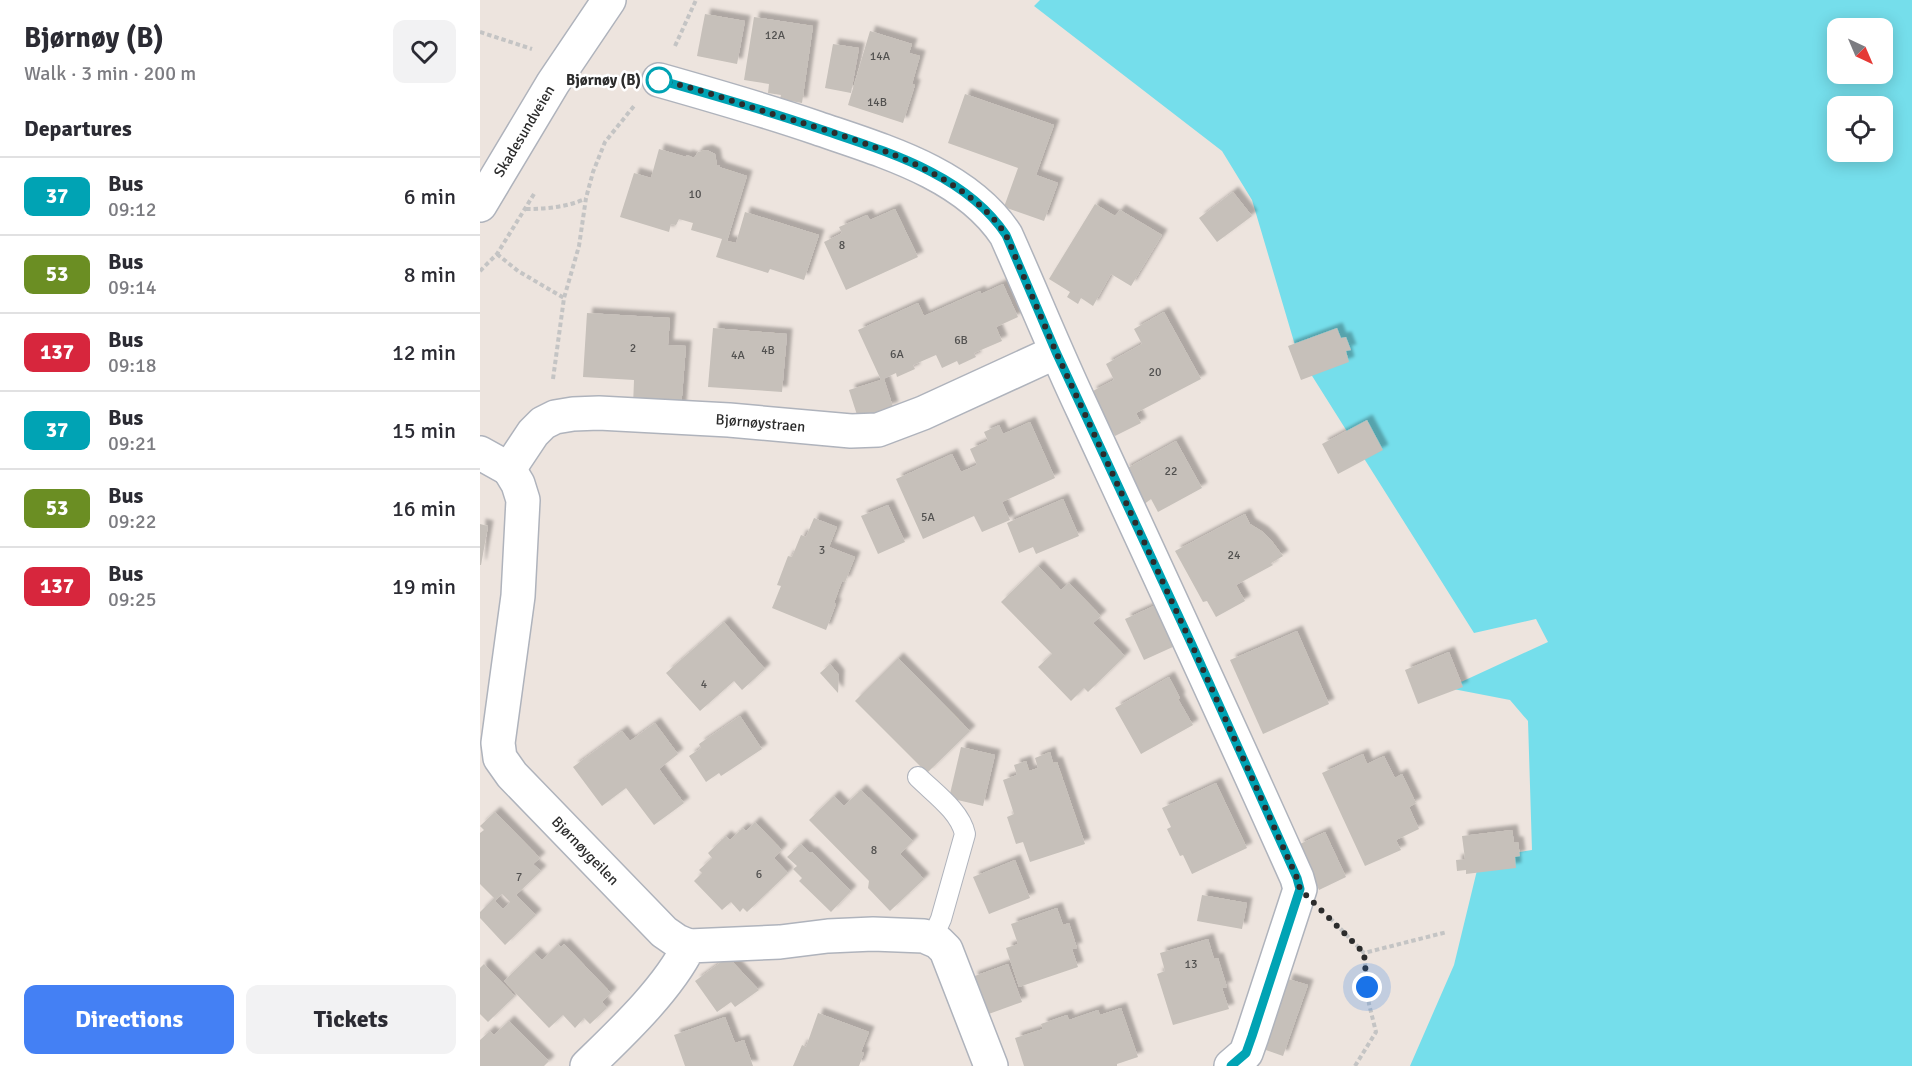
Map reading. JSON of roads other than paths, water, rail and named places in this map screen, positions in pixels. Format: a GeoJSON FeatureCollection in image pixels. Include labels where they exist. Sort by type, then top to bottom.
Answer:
{"type":"FeatureCollection","features":[{"type":"Feature","properties":{"kind":"street","name":"Skadesundveien"},"geometry":{"type":"LineString","coordinates":[[480,205],[553,83],[609,0]]}},
{"type":"Feature","properties":{"kind":"street"},"geometry":{"type":"LineString","coordinates":[[659,80],[799,122],[864,144],[922,168],[979,204],[1006,235],[1056,352],[1192,645],[1300,889],[1246,1053],[1231,1066]]}},
{"type":"Feature","properties":{"kind":"street","name":"Bjørnøystraen"},"geometry":{"type":"LineString","coordinates":[[509,469],[533,433],[543,423],[555,417],[599,413],[729,420],[851,431],[878,430],[941,405],[1056,352]]}},
{"type":"Feature","properties":{"kind":"street"},"geometry":{"type":"LineString","coordinates":[[480,453],[509,469]]}},
{"type":"Feature","properties":{"kind":"street","name":"Bjørnøygeilen"},"geometry":{"type":"LineString","coordinates":[[509,469],[518,484],[523,500],[515,623],[489,748],[500,758],[512,775],[664,932],[689,946]]}},
{"type":"Feature","properties":{"kind":"street"},"geometry":{"type":"LineString","coordinates":[[587,1066],[649,1002],[680,963],[689,946],[780,942],[828,936],[873,934],[924,936],[938,942],[946,950],[991,1066]]}},
{"type":"Feature","properties":{"kind":"lane"},"geometry":{"type":"LineString","coordinates":[[918,777],[957,817],[963,825],[965,834],[941,919],[932,939]]}},
{"type":"Feature","properties":{"kind":"water"},"geometry":{"type":"Polygon","coordinates":[[[1040,0],[1912,0],[1912,1066],[1410,1066],[1454,965],[1480,858],[1532,850],[1528,721],[1510,700],[1448,688],[1548,642],[1536,619],[1474,633],[1297,352],[1252,200],[1222,151],[1034,6],[1040,0]]]}},
{"type":"Feature","properties":{"kind":"place","name":"Bjørnøy (B)"},"geometry":{"type":"Point","coordinates":[659,80]}}]}
